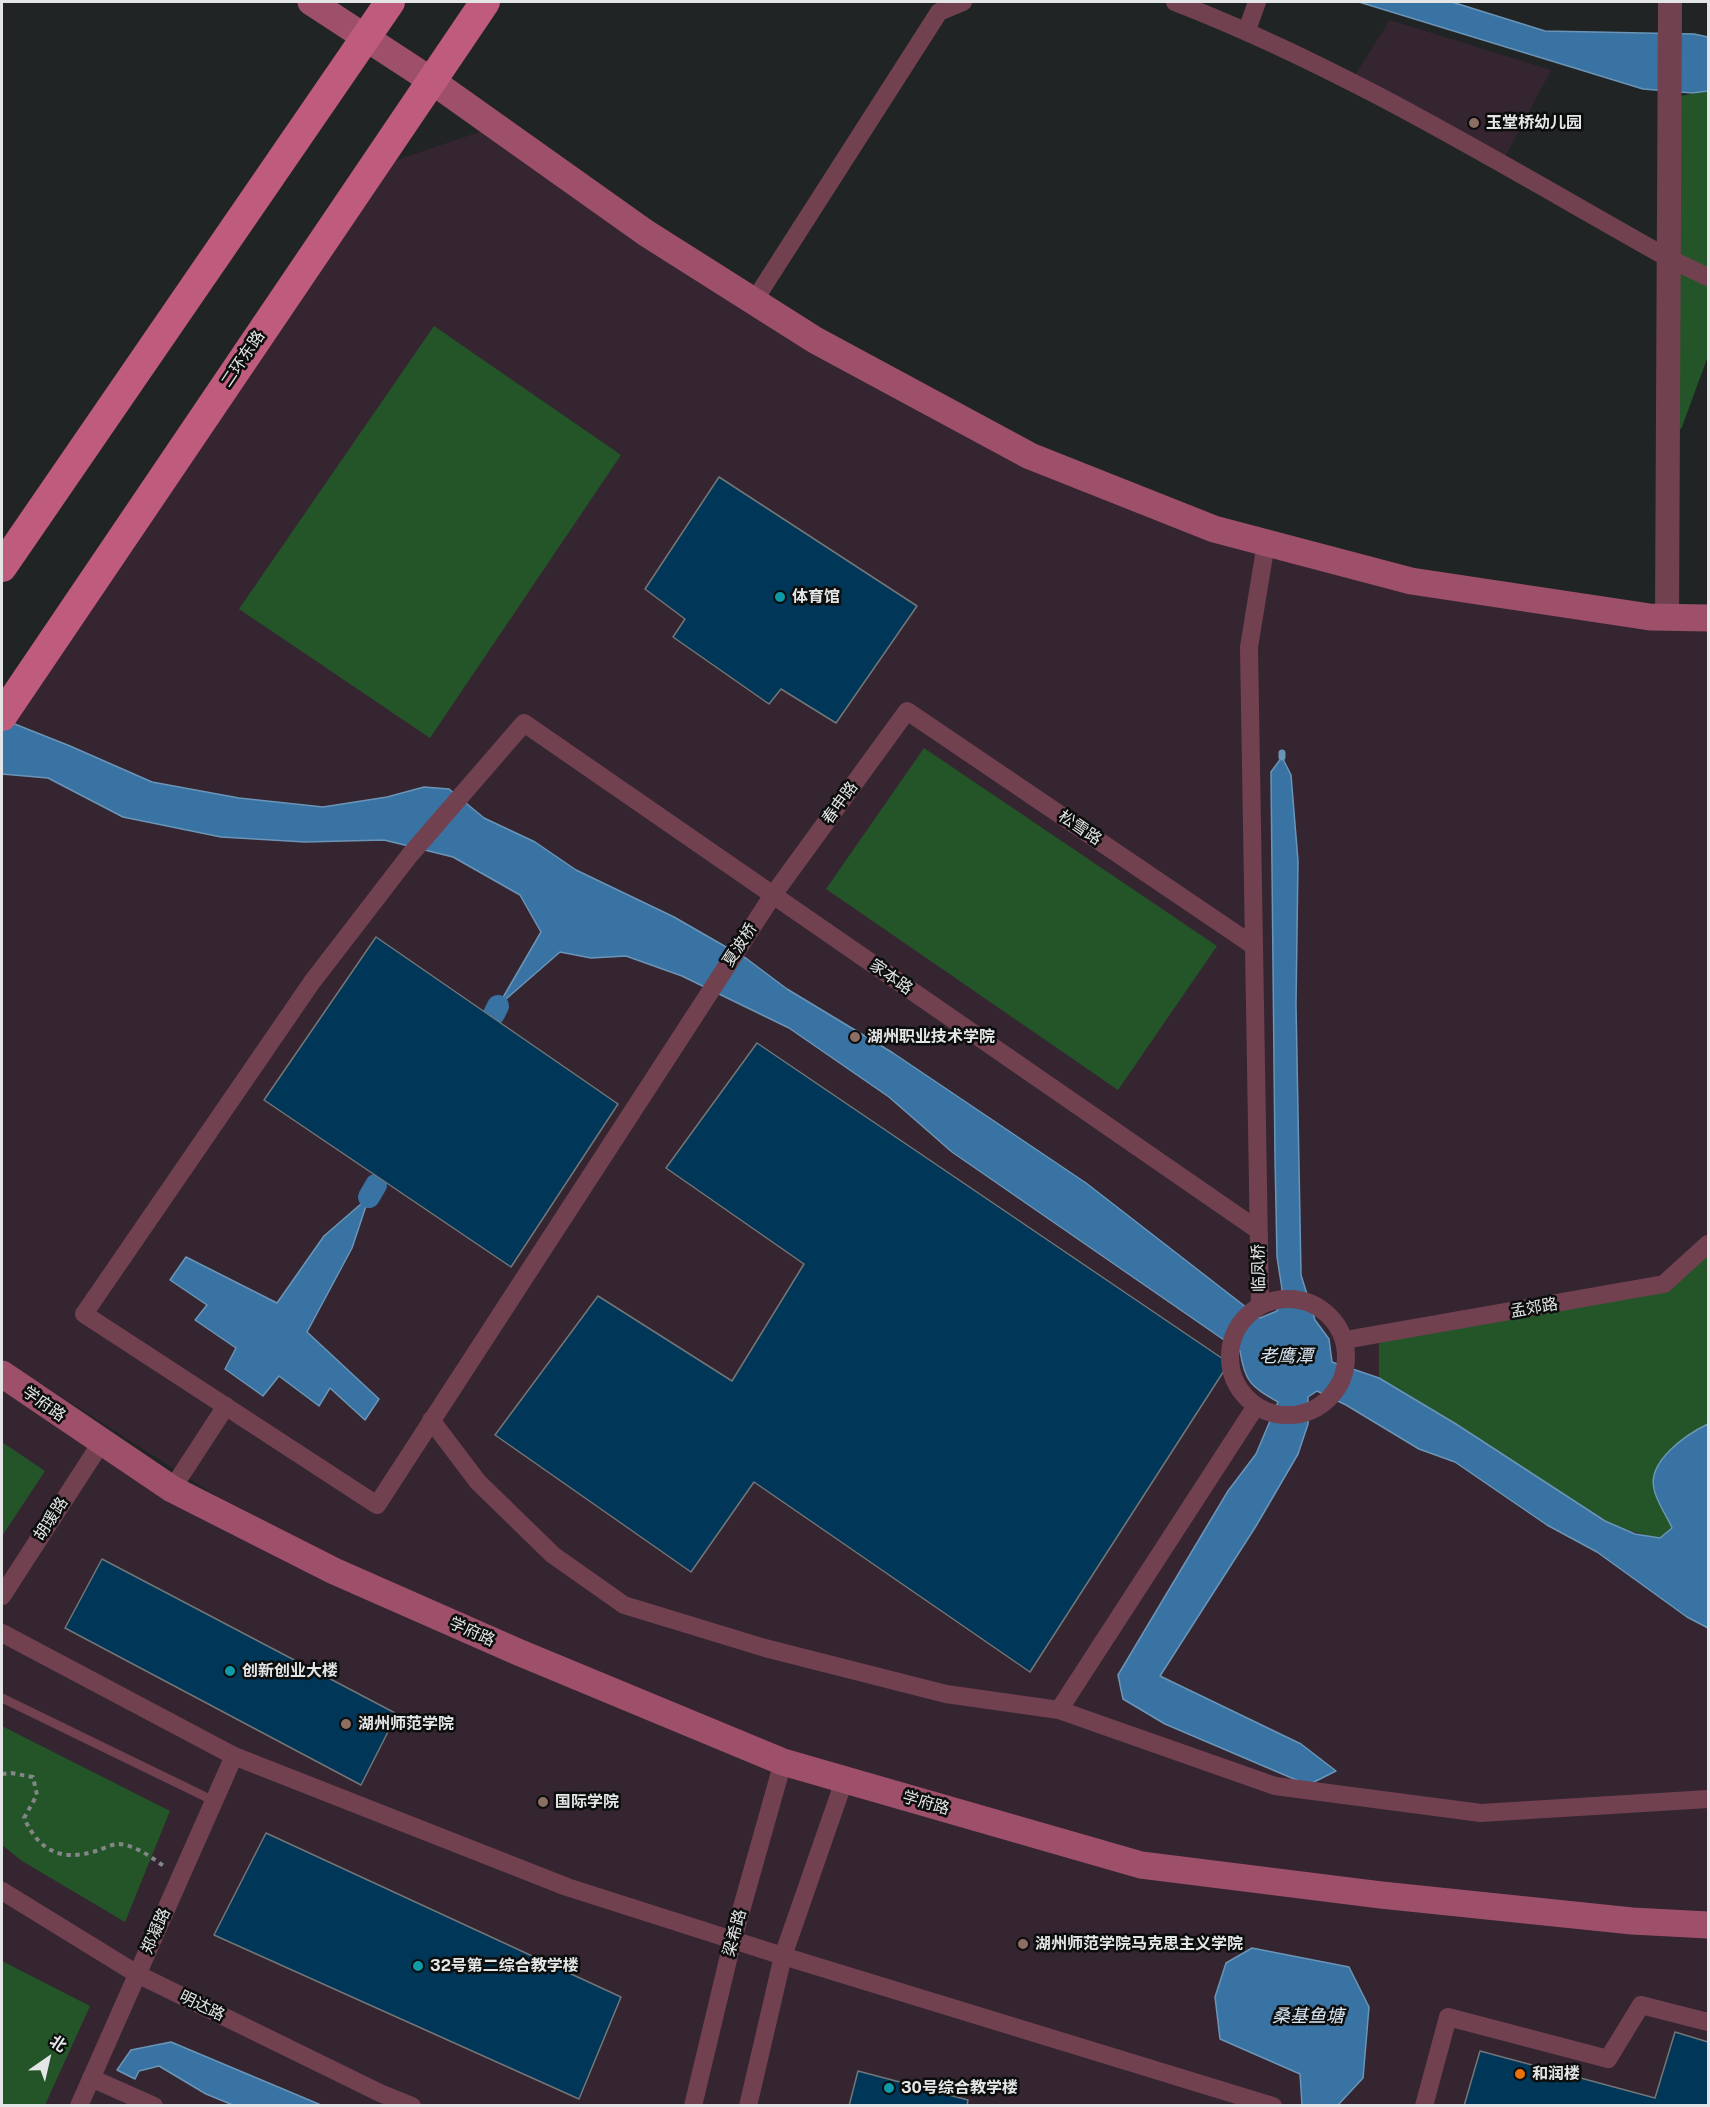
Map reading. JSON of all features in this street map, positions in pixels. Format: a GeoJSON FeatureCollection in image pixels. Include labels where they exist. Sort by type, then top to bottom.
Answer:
{"type":"FeatureCollection","features":[{"type":"Feature","properties":{"kind":"main road"},"geometry":{"type":"LineString","coordinates":[[311,2],[432,81],[646,234],[815,340],[1030,456],[1214,529],[1411,581],[1667,617],[1708,618]]}},
{"type":"Feature","properties":{"kind":"main road"},"geometry":{"type":"LineString","coordinates":[[2,567],[390,2]]}},
{"type":"Feature","properties":{"kind":"main road","name":"二环东路"},"geometry":{"type":"LineString","coordinates":[[2,716],[485,2]]}},
{"type":"Feature","properties":{"kind":"main road","name":"学府路"},"geometry":{"type":"LineString","coordinates":[[2,1374],[172,1489],[334,1571],[518,1652],[783,1762],[1141,1865],[1381,1895],[1632,1921],[1708,1925]]}},
{"type":"Feature","properties":{"kind":"street"},"geometry":{"type":"LineString","coordinates":[[754,301],[939,12],[963,2]]}},
{"type":"Feature","properties":{"kind":"street"},"geometry":{"type":"LineString","coordinates":[[1175,2],[1247,30],[1351,81],[1668,258],[1708,278]]}},
{"type":"Feature","properties":{"kind":"street"},"geometry":{"type":"LineString","coordinates":[[1247,30],[1257,2]]}},
{"type":"Feature","properties":{"kind":"street"},"geometry":{"type":"LineString","coordinates":[[1667,617],[1670,12]]}},
{"type":"Feature","properties":{"kind":"street","name":"临凤桥"},"geometry":{"type":"LineString","coordinates":[[1263,1304],[1258,1230],[1249,647],[1266,543]]}},
{"type":"Feature","properties":{"kind":"street","name":"松雪路"},"geometry":{"type":"LineString","coordinates":[[907,711],[1254,946]]}},
{"type":"Feature","properties":{"kind":"street","name":"春申路"},"geometry":{"type":"LineString","coordinates":[[773,895],[907,711]]}},
{"type":"Feature","properties":{"kind":"street","name":"家本路"},"geometry":{"type":"LineString","coordinates":[[226,1406],[84,1314],[312,982],[409,856],[524,723],[1258,1230]]}},
{"type":"Feature","properties":{"kind":"street","name":"夏波桥"},"geometry":{"type":"LineString","coordinates":[[226,1406],[377,1505],[773,895]]}},
{"type":"Feature","properties":{"kind":"street","name":"孟郊路"},"geometry":{"type":"LineString","coordinates":[[1345,1340],[1664,1284],[1708,1244]]}},
{"type":"Feature","properties":{"kind":"street"},"geometry":{"type":"LineString","coordinates":[[1312,1303],[1332,1317],[1345,1340],[1347,1364],[1339,1386],[1318,1407],[1262,1410],[1241,1392],[1232,1374],[1230,1351],[1233,1334],[1263,1304],[1312,1303]]}},
{"type":"Feature","properties":{"kind":"street"},"geometry":{"type":"LineString","coordinates":[[172,1489],[226,1406]]}},
{"type":"Feature","properties":{"kind":"street"},"geometry":{"type":"LineString","coordinates":[[1059,1710],[1262,1410]]}},
{"type":"Feature","properties":{"kind":"street"},"geometry":{"type":"LineString","coordinates":[[431,1420],[478,1482],[511,1515],[553,1555],[624,1605],[765,1648],[946,1694],[1059,1710],[1275,1786],[1293,1789],[1481,1813],[1708,1799]]}},
{"type":"Feature","properties":{"kind":"street","name":"胡瑗路"},"geometry":{"type":"LineString","coordinates":[[2,1596],[101,1443]]}},
{"type":"Feature","properties":{"kind":"street"},"geometry":{"type":"LineString","coordinates":[[2,1634],[234,1756],[567,1887],[783,1956],[1271,2105]]}},
{"type":"Feature","properties":{"kind":"street","name":"郑凝路"},"geometry":{"type":"LineString","coordinates":[[79,2106],[234,1756]]}},
{"type":"Feature","properties":{"kind":"street","name":"梁希路"},"geometry":{"type":"LineString","coordinates":[[693,2106],[733,1939],[783,1762]]}},
{"type":"Feature","properties":{"kind":"street"},"geometry":{"type":"LineString","coordinates":[[748,2106],[783,1956],[844,1781]]}},
{"type":"Feature","properties":{"kind":"street","name":"明达路"},"geometry":{"type":"LineString","coordinates":[[2,1891],[137,1974],[380,2093],[412,2106]]}},
{"type":"Feature","properties":{"kind":"street"},"geometry":{"type":"LineString","coordinates":[[1424,2106],[1448,2017],[1608,2059],[1641,2005],[1708,2022]]}},
{"type":"Feature","properties":{"kind":"street"},"geometry":{"type":"LineString","coordinates":[[92,2078],[154,2106]]}},
{"type":"Feature","properties":{"kind":"lane"},"geometry":{"type":"LineString","coordinates":[[2,1698],[214,1801]]}},
{"type":"Feature","properties":{"kind":"path"},"geometry":{"type":"LineString","coordinates":[[2,1774],[11,1773],[33,1777],[37,1795],[24,1818],[34,1838],[52,1852],[94,1852],[116,1844],[143,1851],[180,1877]]}},
{"type":"Feature","properties":{"kind":"shaded area","name":"玉堂桥幼儿园"},"geometry":{"type":"Polygon","coordinates":[[[1390,20],[1551,70],[1501,165],[1351,81],[1390,20]]]}},
{"type":"Feature","properties":{"kind":"shaded area","name":"湖州职业技术学院"},"geometry":{"type":"Polygon","coordinates":[[[494,127],[646,234],[1030,456],[1411,581],[1708,618],[1708,2105],[2,2105],[2,1374],[326,1566],[2,1359],[2,716],[373,168],[494,127]]]}},
{"type":"Feature","properties":{"kind":"green space"},"geometry":{"type":"Polygon","coordinates":[[[1708,91],[1708,356],[1682,427],[1668,444],[1669,98],[1708,91]]]}},
{"type":"Feature","properties":{"kind":"green space"},"geometry":{"type":"Polygon","coordinates":[[[434,326],[621,455],[430,738],[239,609],[434,326]]]}},
{"type":"Feature","properties":{"kind":"green space"},"geometry":{"type":"Polygon","coordinates":[[[924,748],[1217,946],[1118,1090],[826,889],[924,748]]]}},
{"type":"Feature","properties":{"kind":"green space"},"geometry":{"type":"Polygon","coordinates":[[[1708,1244],[1708,1424],[1670,1451],[1653,1489],[1672,1527],[1660,1538],[1635,1532],[1587,1512],[1453,1422],[1379,1378],[1379,1335],[1664,1284],[1708,1244]]]}},
{"type":"Feature","properties":{"kind":"green space"},"geometry":{"type":"Polygon","coordinates":[[[2,1442],[45,1471],[2,1536],[2,1442]]]}},
{"type":"Feature","properties":{"kind":"green space"},"geometry":{"type":"Polygon","coordinates":[[[2,1726],[170,1811],[125,1922],[22,1861],[2,1845],[2,1726]]]}},
{"type":"Feature","properties":{"kind":"green space"},"geometry":{"type":"Polygon","coordinates":[[[2,1961],[90,2006],[45,2105],[2,2105],[2,1961]]]}},
{"type":"Feature","properties":{"kind":"water"},"geometry":{"type":"Polygon","coordinates":[[[1359,2],[1452,2],[1545,31],[1694,34],[1708,37],[1708,91],[1692,93],[1643,89],[1359,2]]]}},
{"type":"Feature","properties":{"kind":"water","name":"老鹰潭"},"geometry":{"type":"Polygon","coordinates":[[[2,719],[152,782],[239,798],[323,807],[387,797],[424,787],[449,789],[484,818],[535,842],[576,870],[674,917],[747,959],[787,989],[893,1053],[1086,1183],[1260,1318],[1277,1311],[1282,1289],[1277,1257],[1271,772],[1282,757],[1291,775],[1298,861],[1296,1004],[1301,1275],[1315,1320],[1329,1339],[1332,1362],[1379,1378],[1456,1424],[1605,1521],[1635,1534],[1660,1538],[1672,1528],[1655,1494],[1653,1479],[1662,1459],[1670,1450],[1690,1434],[1708,1424],[1708,1628],[1687,1617],[1597,1552],[1547,1525],[1455,1462],[1419,1449],[1346,1405],[1317,1391],[1308,1397],[1308,1424],[1298,1454],[1256,1526],[1160,1676],[1301,1744],[1336,1771],[1308,1785],[1165,1724],[1123,1699],[1118,1675],[1228,1491],[1256,1454],[1278,1402],[1261,1392],[1247,1377],[1240,1351],[952,1152],[889,1097],[789,1028],[682,976],[626,956],[591,958],[560,952],[498,1006],[541,932],[520,895],[453,857],[384,840],[305,842],[221,837],[123,817],[48,778],[2,774],[2,719]]]}},
{"type":"Feature","properties":{"kind":"water"},"geometry":{"type":"Polygon","coordinates":[[[369,1197],[352,1248],[307,1332],[379,1399],[365,1420],[330,1388],[319,1406],[279,1376],[263,1396],[225,1369],[236,1348],[195,1320],[207,1305],[170,1280],[186,1257],[277,1303],[324,1236],[369,1197]]]}},
{"type":"Feature","properties":{"kind":"water","name":"桑基鱼塘"},"geometry":{"type":"Polygon","coordinates":[[[1252,1948],[1349,1967],[1369,2007],[1363,2078],[1338,2105],[1302,2105],[1300,2074],[1220,2039],[1215,1997],[1226,1963],[1252,1948]]]}},
{"type":"Feature","properties":{"kind":"water"},"geometry":{"type":"Polygon","coordinates":[[[171,2042],[321,2105],[233,2105],[206,2094],[159,2066],[139,2071],[135,2079],[117,2070],[131,2050],[171,2042]]]}},
{"type":"Feature","properties":{"kind":"building","name":"体育馆"},"geometry":{"type":"Polygon","coordinates":[[[719,477],[917,606],[836,723],[781,689],[769,704],[673,637],[685,619],[645,589],[719,477]]]}},
{"type":"Feature","properties":{"kind":"building"},"geometry":{"type":"Polygon","coordinates":[[[376,937],[618,1104],[511,1267],[264,1100],[376,937]]]}},
{"type":"Feature","properties":{"kind":"building"},"geometry":{"type":"Polygon","coordinates":[[[757,1043],[1229,1363],[1030,1672],[754,1482],[691,1572],[495,1435],[598,1296],[732,1381],[804,1264],[666,1168],[757,1043]]]}},
{"type":"Feature","properties":{"kind":"building","name":"创新创业大楼"},"geometry":{"type":"Polygon","coordinates":[[[102,1559],[397,1714],[361,1785],[65,1628],[102,1559]]]}},
{"type":"Feature","properties":{"kind":"building","name":"32号第二综合教学楼"},"geometry":{"type":"Polygon","coordinates":[[[266,1833],[621,1997],[579,2099],[214,1935],[266,1833]]]}},
{"type":"Feature","properties":{"kind":"building","name":"和润楼"},"geometry":{"type":"Polygon","coordinates":[[[1675,2032],[1708,2042],[1708,2106],[1464,2106],[1480,2051],[1655,2098],[1675,2032]]]}},
{"type":"Feature","properties":{"kind":"building","name":"30号综合教学楼"},"geometry":{"type":"Polygon","coordinates":[[[858,2071],[968,2100],[967,2106],[849,2106],[858,2071]]]}},
{"type":"Feature","properties":{"kind":"waterway"},"geometry":{"type":"LineString","coordinates":[[494,1014],[498,1006]]}},
{"type":"Feature","properties":{"kind":"waterway"},"geometry":{"type":"LineString","coordinates":[[369,1197],[376,1185]]}},
{"type":"Feature","properties":{"kind":"place","name":"玉堂桥幼儿园"},"geometry":{"type":"Point","coordinates":[1474,123]}},
{"type":"Feature","properties":{"kind":"place","name":"体育馆"},"geometry":{"type":"Point","coordinates":[780,597]}},
{"type":"Feature","properties":{"kind":"place","name":"湖州职业技术学院"},"geometry":{"type":"Point","coordinates":[855,1037]}},
{"type":"Feature","properties":{"kind":"place","name":"创新创业大楼"},"geometry":{"type":"Point","coordinates":[230,1671]}},
{"type":"Feature","properties":{"kind":"place","name":"湖州师范学院"},"geometry":{"type":"Point","coordinates":[346,1724]}},
{"type":"Feature","properties":{"kind":"place","name":"国际学院"},"geometry":{"type":"Point","coordinates":[543,1802]}},
{"type":"Feature","properties":{"kind":"place","name":"湖州师范学院马克思主义学院"},"geometry":{"type":"Point","coordinates":[1023,1944]}},
{"type":"Feature","properties":{"kind":"place","name":"32号第二综合教学楼"},"geometry":{"type":"Point","coordinates":[418,1966]}},
{"type":"Feature","properties":{"kind":"place","name":"和润楼"},"geometry":{"type":"Point","coordinates":[1520,2074]}},
{"type":"Feature","properties":{"kind":"place","name":"30号综合教学楼"},"geometry":{"type":"Point","coordinates":[889,2088]}}]}
